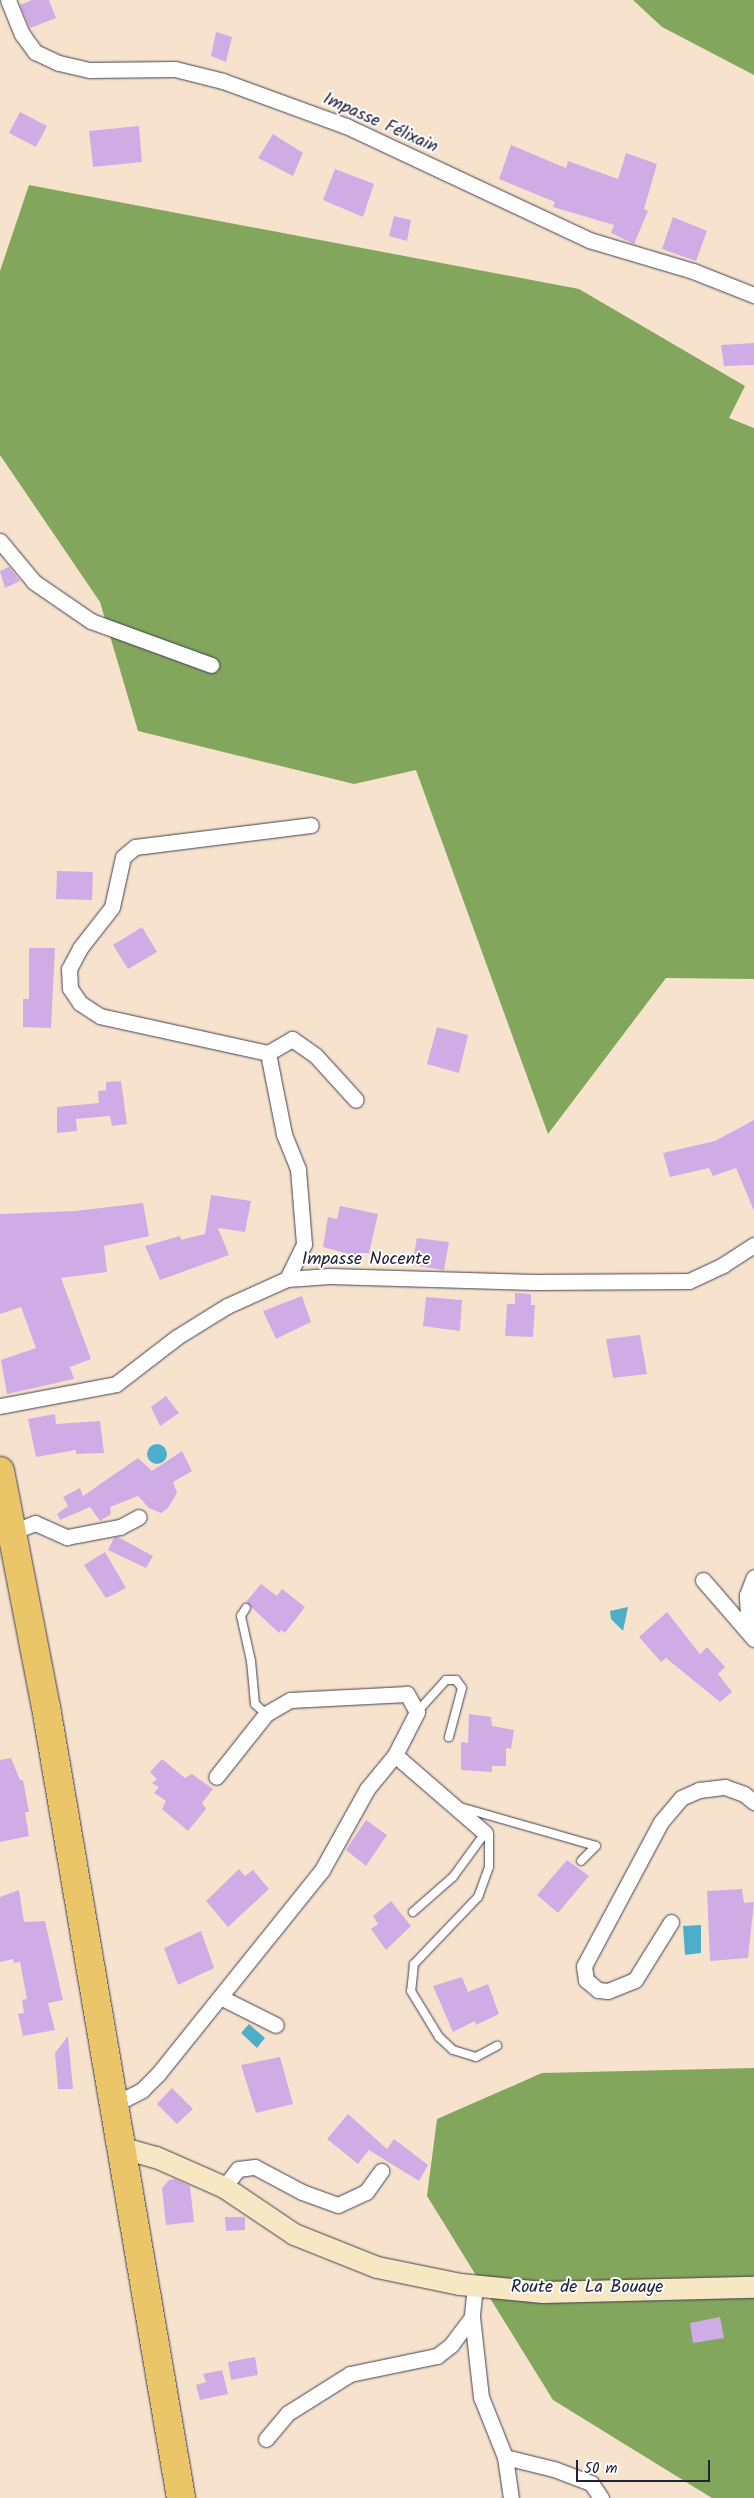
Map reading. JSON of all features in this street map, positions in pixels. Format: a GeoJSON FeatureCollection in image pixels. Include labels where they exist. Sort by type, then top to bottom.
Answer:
{"type":"FeatureCollection","features":[{"type":"Feature","properties":{"kind":"highway"},"geometry":{"type":"LineString","coordinates":[[0,1471],[48,1717],[181,2498]]}},
{"type":"Feature","properties":{"kind":"main road","name":"Route de La Bouaye"},"geometry":{"type":"LineString","coordinates":[[120,2147],[156,2156],[224,2187],[294,2234],[367,2263],[475,2286],[543,2292],[754,2287]]}},
{"type":"Feature","properties":{"kind":"street","name":"Impasse Félixain"},"geometry":{"type":"LineString","coordinates":[[8,0],[22,34],[35,52],[60,63],[89,70],[175,69],[223,81],[346,126],[589,240],[693,271],[754,295]]}},
{"type":"Feature","properties":{"kind":"street"},"geometry":{"type":"LineString","coordinates":[[0,541],[34,582],[91,621],[211,665]]}},
{"type":"Feature","properties":{"kind":"street"},"geometry":{"type":"LineString","coordinates":[[311,825],[135,847],[122,858],[112,908],[80,948],[69,969],[70,988],[80,1003],[100,1016],[268,1053],[292,1039],[316,1056],[356,1100]]}},
{"type":"Feature","properties":{"kind":"street"},"geometry":{"type":"LineString","coordinates":[[268,1053],[284,1134],[298,1169],[304,1244],[287,1279]]}},
{"type":"Feature","properties":{"kind":"street","name":"Impasse Nocente"},"geometry":{"type":"LineString","coordinates":[[0,1406],[116,1384],[177,1337],[226,1306],[287,1279],[329,1276],[534,1282],[689,1281],[723,1265],[754,1245]]}},
{"type":"Feature","properties":{"kind":"street"},"geometry":{"type":"LineString","coordinates":[[12,1532],[35,1523],[67,1537],[120,1527],[139,1517]]}},
{"type":"Feature","properties":{"kind":"street"},"geometry":{"type":"LineString","coordinates":[[754,1577],[747,1595],[748,1617],[754,1637]]}},
{"type":"Feature","properties":{"kind":"street"},"geometry":{"type":"LineString","coordinates":[[703,1580],[754,1637]]}},
{"type":"Feature","properties":{"kind":"street"},"geometry":{"type":"LineString","coordinates":[[113,2105],[147,2085],[222,1998],[322,1870],[367,1789],[396,1755],[417,1712],[408,1694],[380,1693],[290,1700],[266,1714],[216,1777]]}},
{"type":"Feature","properties":{"kind":"street"},"geometry":{"type":"LineString","coordinates":[[396,1755],[486,1833]]}},
{"type":"Feature","properties":{"kind":"street"},"geometry":{"type":"LineString","coordinates":[[671,1922],[635,1980],[608,1991],[598,1990],[586,1980],[584,1966],[661,1822],[681,1798],[699,1790],[725,1787],[744,1794],[754,1802]]}},
{"type":"Feature","properties":{"kind":"street"},"geometry":{"type":"LineString","coordinates":[[222,1998],[276,2025]]}},
{"type":"Feature","properties":{"kind":"street"},"geometry":{"type":"LineString","coordinates":[[224,2187],[238,2169],[255,2167],[302,2192],[338,2205],[366,2192],[381,2171]]}},
{"type":"Feature","properties":{"kind":"street"},"geometry":{"type":"LineString","coordinates":[[475,2286],[472,2317],[480,2397],[505,2457],[511,2498]]}},
{"type":"Feature","properties":{"kind":"street"},"geometry":{"type":"LineString","coordinates":[[266,2439],[288,2413],[350,2374],[437,2356],[451,2345],[472,2317]]}},
{"type":"Feature","properties":{"kind":"street"},"geometry":{"type":"LineString","coordinates":[[505,2457],[554,2469],[591,2483],[601,2498]]}},
{"type":"Feature","properties":{"kind":"lane"},"geometry":{"type":"LineString","coordinates":[[246,1608],[241,1616],[251,1661],[255,1704],[266,1714]]}},
{"type":"Feature","properties":{"kind":"lane"},"geometry":{"type":"LineString","coordinates":[[417,1712],[446,1680],[456,1680],[462,1688],[449,1737]]}},
{"type":"Feature","properties":{"kind":"lane"},"geometry":{"type":"LineString","coordinates":[[458,1807],[596,1846],[581,1861]]}},
{"type":"Feature","properties":{"kind":"lane"},"geometry":{"type":"LineString","coordinates":[[413,1912],[452,1877],[486,1833],[489,1836],[489,1867],[478,1897],[414,1964],[411,1991],[439,2037],[453,2050],[476,2057],[497,2046]]}},
{"type":"Feature","properties":{"kind":"green space"},"geometry":{"type":"Polygon","coordinates":[[[633,0],[754,0],[754,75],[662,27],[633,0]]]}},
{"type":"Feature","properties":{"kind":"green space"},"geometry":{"type":"Polygon","coordinates":[[[29,185],[579,289],[745,386],[729,418],[754,428],[754,979],[666,978],[548,1134],[416,770],[354,784],[138,731],[100,602],[0,455],[0,271],[29,185]]]}},
{"type":"Feature","properties":{"kind":"green space"},"geometry":{"type":"Polygon","coordinates":[[[754,2068],[754,2498],[712,2498],[553,2400],[427,2196],[437,2119],[542,2073],[754,2068]]]}},
{"type":"Feature","properties":{"kind":"water"},"geometry":{"type":"Polygon","coordinates":[[[157,1444],[164,1447],[167,1454],[164,1461],[157,1464],[150,1461],[147,1454],[150,1447],[157,1444]]]}},
{"type":"Feature","properties":{"kind":"water"},"geometry":{"type":"Polygon","coordinates":[[[628,1607],[623,1631],[611,1619],[610,1611],[628,1607]]]}},
{"type":"Feature","properties":{"kind":"water"},"geometry":{"type":"Polygon","coordinates":[[[701,1925],[701,1953],[685,1955],[683,1926],[701,1925]]]}},
{"type":"Feature","properties":{"kind":"water"},"geometry":{"type":"Polygon","coordinates":[[[249,2024],[265,2038],[257,2048],[241,2033],[249,2024]]]}},
{"type":"Feature","properties":{"kind":"building"},"geometry":{"type":"Polygon","coordinates":[[[32,0],[49,0],[56,18],[30,28],[20,5],[32,0]]]}},
{"type":"Feature","properties":{"kind":"building"},"geometry":{"type":"Polygon","coordinates":[[[216,32],[232,37],[226,62],[211,56],[216,32]]]}},
{"type":"Feature","properties":{"kind":"building"},"geometry":{"type":"Polygon","coordinates":[[[20,112],[47,126],[36,147],[9,133],[20,112]]]}},
{"type":"Feature","properties":{"kind":"building"},"geometry":{"type":"Polygon","coordinates":[[[139,126],[142,162],[93,167],[89,131],[139,126]]]}},
{"type":"Feature","properties":{"kind":"building"},"geometry":{"type":"Polygon","coordinates":[[[273,134],[303,153],[293,176],[258,158],[273,134]]]}},
{"type":"Feature","properties":{"kind":"building"},"geometry":{"type":"Polygon","coordinates":[[[511,145],[566,168],[568,161],[618,179],[626,153],[657,164],[644,209],[648,211],[634,244],[611,233],[614,225],[553,207],[555,202],[499,179],[511,145]]]}},
{"type":"Feature","properties":{"kind":"building"},"geometry":{"type":"Polygon","coordinates":[[[335,169],[374,184],[363,217],[323,200],[335,169]]]}},
{"type":"Feature","properties":{"kind":"building"},"geometry":{"type":"Polygon","coordinates":[[[394,216],[411,220],[407,241],[389,236],[394,216]]]}},
{"type":"Feature","properties":{"kind":"building"},"geometry":{"type":"Polygon","coordinates":[[[673,217],[707,231],[696,261],[662,249],[673,217]]]}},
{"type":"Feature","properties":{"kind":"building"},"geometry":{"type":"Polygon","coordinates":[[[754,343],[754,365],[724,366],[721,345],[754,343]]]}},
{"type":"Feature","properties":{"kind":"building"},"geometry":{"type":"Polygon","coordinates":[[[9,567],[20,581],[5,588],[0,571],[9,567]]]}},
{"type":"Feature","properties":{"kind":"building"},"geometry":{"type":"Polygon","coordinates":[[[57,871],[93,872],[92,900],[56,899],[57,871]]]}},
{"type":"Feature","properties":{"kind":"building"},"geometry":{"type":"Polygon","coordinates":[[[142,927],[157,952],[128,969],[113,945],[142,927]]]}},
{"type":"Feature","properties":{"kind":"building"},"geometry":{"type":"Polygon","coordinates":[[[29,948],[55,948],[51,1028],[23,1027],[23,999],[29,999],[29,948]]]}},
{"type":"Feature","properties":{"kind":"building"},"geometry":{"type":"Polygon","coordinates":[[[437,1027],[468,1035],[459,1073],[427,1064],[437,1027]]]}},
{"type":"Feature","properties":{"kind":"building"},"geometry":{"type":"Polygon","coordinates":[[[121,1081],[127,1124],[112,1126],[110,1116],[76,1119],[77,1131],[57,1133],[57,1107],[99,1103],[98,1091],[106,1090],[106,1082],[121,1081]]]}},
{"type":"Feature","properties":{"kind":"building"},"geometry":{"type":"Polygon","coordinates":[[[754,1120],[754,1211],[736,1168],[713,1176],[709,1168],[670,1177],[663,1153],[715,1141],[754,1120]]]}},
{"type":"Feature","properties":{"kind":"building"},"geometry":{"type":"Polygon","coordinates":[[[211,1195],[251,1201],[245,1232],[218,1228],[229,1255],[160,1280],[145,1246],[180,1236],[181,1240],[205,1234],[211,1195]]]}},
{"type":"Feature","properties":{"kind":"building"},"geometry":{"type":"Polygon","coordinates":[[[143,1203],[149,1236],[104,1246],[107,1272],[61,1278],[91,1359],[70,1367],[74,1379],[7,1394],[1,1360],[36,1348],[21,1307],[0,1314],[0,1214],[75,1211],[143,1203]]]}},
{"type":"Feature","properties":{"kind":"building"},"geometry":{"type":"Polygon","coordinates":[[[340,1206],[378,1214],[369,1253],[360,1253],[360,1257],[323,1247],[328,1217],[337,1219],[340,1206]]]}},
{"type":"Feature","properties":{"kind":"building"},"geometry":{"type":"Polygon","coordinates":[[[417,1238],[449,1242],[444,1270],[412,1265],[417,1238]]]}},
{"type":"Feature","properties":{"kind":"building"},"geometry":{"type":"Polygon","coordinates":[[[515,1293],[531,1294],[531,1305],[535,1305],[533,1337],[505,1336],[507,1304],[515,1304],[515,1293]]]}},
{"type":"Feature","properties":{"kind":"building"},"geometry":{"type":"Polygon","coordinates":[[[302,1296],[311,1322],[276,1339],[263,1311],[302,1296]]]}},
{"type":"Feature","properties":{"kind":"building"},"geometry":{"type":"Polygon","coordinates":[[[426,1297],[462,1300],[460,1331],[423,1326],[426,1297]]]}},
{"type":"Feature","properties":{"kind":"building"},"geometry":{"type":"Polygon","coordinates":[[[640,1335],[647,1374],[613,1378],[606,1339],[640,1335]]]}},
{"type":"Feature","properties":{"kind":"building"},"geometry":{"type":"Polygon","coordinates":[[[166,1396],[179,1413],[160,1426],[151,1407],[166,1396]]]}},
{"type":"Feature","properties":{"kind":"building"},"geometry":{"type":"Polygon","coordinates":[[[55,1414],[56,1424],[100,1421],[104,1453],[76,1454],[76,1450],[36,1457],[28,1419],[55,1414]]]}},
{"type":"Feature","properties":{"kind":"building"},"geometry":{"type":"Polygon","coordinates":[[[182,1451],[192,1471],[173,1482],[177,1493],[168,1508],[161,1513],[149,1508],[138,1496],[110,1507],[111,1514],[100,1521],[90,1507],[60,1520],[57,1514],[68,1506],[63,1497],[80,1488],[83,1496],[138,1458],[152,1471],[182,1451]]]}},
{"type":"Feature","properties":{"kind":"building"},"geometry":{"type":"Polygon","coordinates":[[[118,1537],[153,1556],[146,1568],[108,1550],[114,1538],[118,1537]]]}},
{"type":"Feature","properties":{"kind":"building"},"geometry":{"type":"Polygon","coordinates":[[[105,1552],[126,1588],[106,1598],[84,1565],[105,1552]]]}},
{"type":"Feature","properties":{"kind":"building"},"geometry":{"type":"Polygon","coordinates":[[[261,1584],[277,1596],[282,1589],[305,1607],[285,1633],[281,1630],[279,1633],[246,1602],[261,1584]]]}},
{"type":"Feature","properties":{"kind":"building"},"geometry":{"type":"Polygon","coordinates":[[[667,1612],[700,1654],[707,1647],[725,1667],[718,1674],[732,1692],[720,1702],[666,1658],[661,1662],[639,1637],[667,1612]]]}},
{"type":"Feature","properties":{"kind":"building"},"geometry":{"type":"Polygon","coordinates":[[[469,1714],[491,1717],[492,1726],[514,1730],[511,1749],[506,1748],[506,1766],[492,1766],[492,1772],[461,1770],[461,1742],[468,1743],[469,1714]]]}},
{"type":"Feature","properties":{"kind":"building"},"geometry":{"type":"Polygon","coordinates":[[[11,1758],[20,1780],[23,1780],[29,1812],[25,1812],[29,1836],[0,1842],[0,1760],[11,1758]]]}},
{"type":"Feature","properties":{"kind":"building"},"geometry":{"type":"Polygon","coordinates":[[[162,1759],[185,1778],[192,1774],[213,1789],[202,1803],[206,1809],[188,1831],[162,1809],[166,1801],[154,1793],[159,1787],[152,1783],[157,1779],[150,1772],[162,1759]]]}},
{"type":"Feature","properties":{"kind":"building"},"geometry":{"type":"Polygon","coordinates":[[[366,1820],[387,1835],[366,1866],[346,1850],[366,1820]]]}},
{"type":"Feature","properties":{"kind":"building"},"geometry":{"type":"Polygon","coordinates":[[[567,1860],[589,1876],[558,1913],[537,1895],[567,1860]]]}},
{"type":"Feature","properties":{"kind":"building"},"geometry":{"type":"Polygon","coordinates":[[[239,1869],[245,1876],[253,1870],[269,1889],[228,1927],[206,1901],[239,1869]]]}},
{"type":"Feature","properties":{"kind":"building"},"geometry":{"type":"Polygon","coordinates":[[[742,1889],[744,1903],[754,1902],[748,1958],[710,1961],[707,1891],[742,1889]]]}},
{"type":"Feature","properties":{"kind":"building"},"geometry":{"type":"Polygon","coordinates":[[[19,1890],[24,1922],[45,1921],[63,2000],[48,2003],[55,2030],[23,2036],[18,2014],[24,2013],[22,2000],[27,1999],[20,1962],[14,1963],[13,1959],[0,1962],[0,1897],[19,1890]]]}},
{"type":"Feature","properties":{"kind":"building"},"geometry":{"type":"Polygon","coordinates":[[[391,1901],[411,1926],[386,1950],[371,1929],[378,1924],[373,1916],[391,1901]]]}},
{"type":"Feature","properties":{"kind":"building"},"geometry":{"type":"Polygon","coordinates":[[[201,1931],[214,1968],[178,1985],[164,1948],[201,1931]]]}},
{"type":"Feature","properties":{"kind":"building"},"geometry":{"type":"Polygon","coordinates":[[[462,1977],[468,1992],[488,1984],[499,2014],[476,2025],[475,2021],[453,2032],[433,1986],[462,1977]]]}},
{"type":"Feature","properties":{"kind":"building"},"geometry":{"type":"Polygon","coordinates":[[[68,2036],[73,2089],[58,2089],[55,2053],[68,2036]]]}},
{"type":"Feature","properties":{"kind":"building"},"geometry":{"type":"Polygon","coordinates":[[[280,2057],[293,2104],[256,2113],[241,2065],[280,2057]]]}},
{"type":"Feature","properties":{"kind":"building"},"geometry":{"type":"Polygon","coordinates":[[[172,2088],[193,2109],[177,2124],[157,2104],[172,2088]]]}},
{"type":"Feature","properties":{"kind":"building"},"geometry":{"type":"Polygon","coordinates":[[[348,2114],[387,2149],[394,2139],[428,2165],[419,2181],[369,2150],[358,2164],[327,2139],[348,2114]]]}},
{"type":"Feature","properties":{"kind":"building"},"geometry":{"type":"Polygon","coordinates":[[[175,2179],[190,2186],[194,2222],[166,2225],[162,2188],[169,2180],[175,2179]]]}},
{"type":"Feature","properties":{"kind":"building"},"geometry":{"type":"Polygon","coordinates":[[[225,2217],[245,2217],[245,2230],[226,2231],[225,2217]]]}},
{"type":"Feature","properties":{"kind":"building"},"geometry":{"type":"Polygon","coordinates":[[[720,2317],[724,2338],[693,2343],[690,2323],[720,2317]]]}},
{"type":"Feature","properties":{"kind":"building"},"geometry":{"type":"Polygon","coordinates":[[[255,2357],[258,2375],[231,2380],[228,2362],[255,2357]]]}},
{"type":"Feature","properties":{"kind":"building"},"geometry":{"type":"Polygon","coordinates":[[[222,2370],[228,2394],[200,2400],[196,2385],[206,2382],[203,2374],[222,2370]]]}}]}
